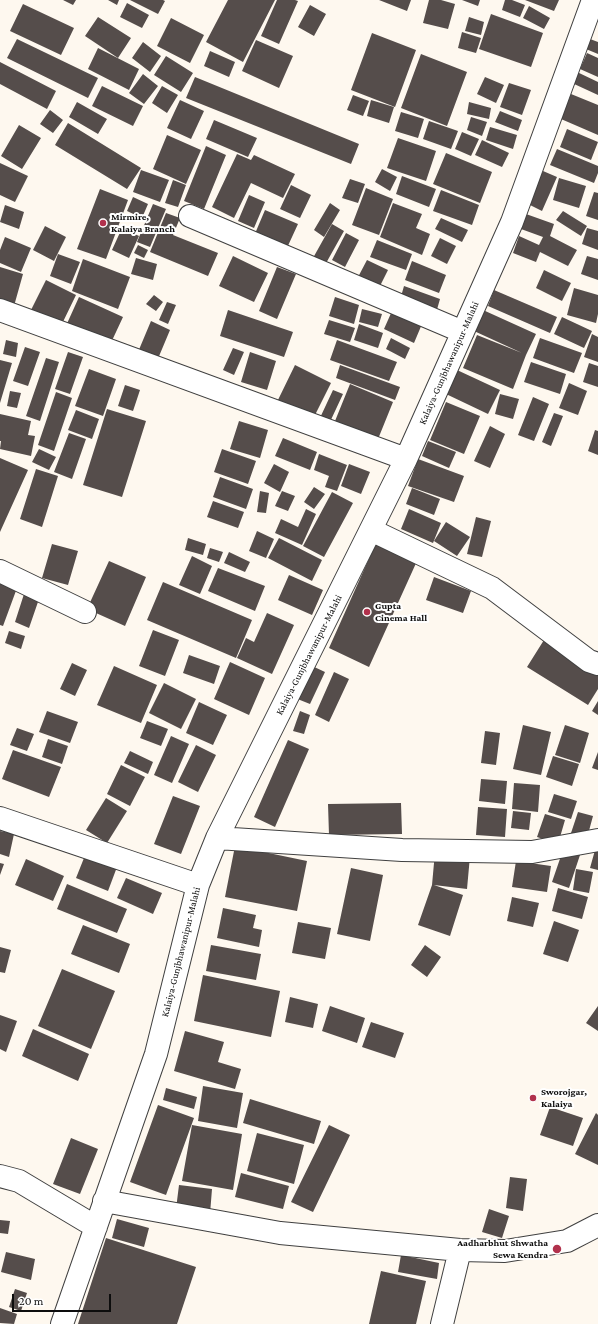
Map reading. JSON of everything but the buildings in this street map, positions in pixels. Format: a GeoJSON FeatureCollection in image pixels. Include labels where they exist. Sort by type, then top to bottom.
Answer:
{"type":"FeatureCollection","features":[{"type":"Feature","properties":{"kind":"street","name":"Kalaiya-Gunjbhawanipur-Malahi"},"geometry":{"type":"LineString","coordinates":[[62,1324],[156,1054],[198,885],[217,838],[406,459],[463,332],[512,222],[593,0]]}},
{"type":"Feature","properties":{"kind":"street"},"geometry":{"type":"LineString","coordinates":[[190,216],[463,332]]}},
{"type":"Feature","properties":{"kind":"street"},"geometry":{"type":"LineString","coordinates":[[0,310],[406,459]]}},
{"type":"Feature","properties":{"kind":"street"},"geometry":{"type":"LineString","coordinates":[[371,530],[492,588],[589,661],[598,664]]}},
{"type":"Feature","properties":{"kind":"street"},"geometry":{"type":"LineString","coordinates":[[0,571],[85,612]]}},
{"type":"Feature","properties":{"kind":"street"},"geometry":{"type":"LineString","coordinates":[[0,818],[198,885]]}},
{"type":"Feature","properties":{"kind":"street"},"geometry":{"type":"LineString","coordinates":[[217,838],[402,850],[532,852],[598,840]]}},
{"type":"Feature","properties":{"kind":"street"},"geometry":{"type":"LineString","coordinates":[[0,1176],[19,1181],[96,1227]]}},
{"type":"Feature","properties":{"kind":"street"},"geometry":{"type":"LineString","coordinates":[[104,1201],[280,1233],[460,1250],[505,1251],[567,1241],[598,1224]]}},
{"type":"Feature","properties":{"kind":"street"},"geometry":{"type":"LineString","coordinates":[[442,1324],[460,1250]]}},
{"type":"Feature","properties":{"kind":"place","name":"Mirmire, Kalaiya Branch"},"geometry":{"type":"Point","coordinates":[103,223]}},
{"type":"Feature","properties":{"kind":"place","name":"Gupta Cinema Hall"},"geometry":{"type":"Point","coordinates":[367,612]}},
{"type":"Feature","properties":{"kind":"place","name":"Sworojgar, Kalaiya"},"geometry":{"type":"Point","coordinates":[533,1098]}},
{"type":"Feature","properties":{"kind":"place","name":"Aadharbhut Shwatha Sewa Kendra"},"geometry":{"type":"Point","coordinates":[557,1249]}}]}
